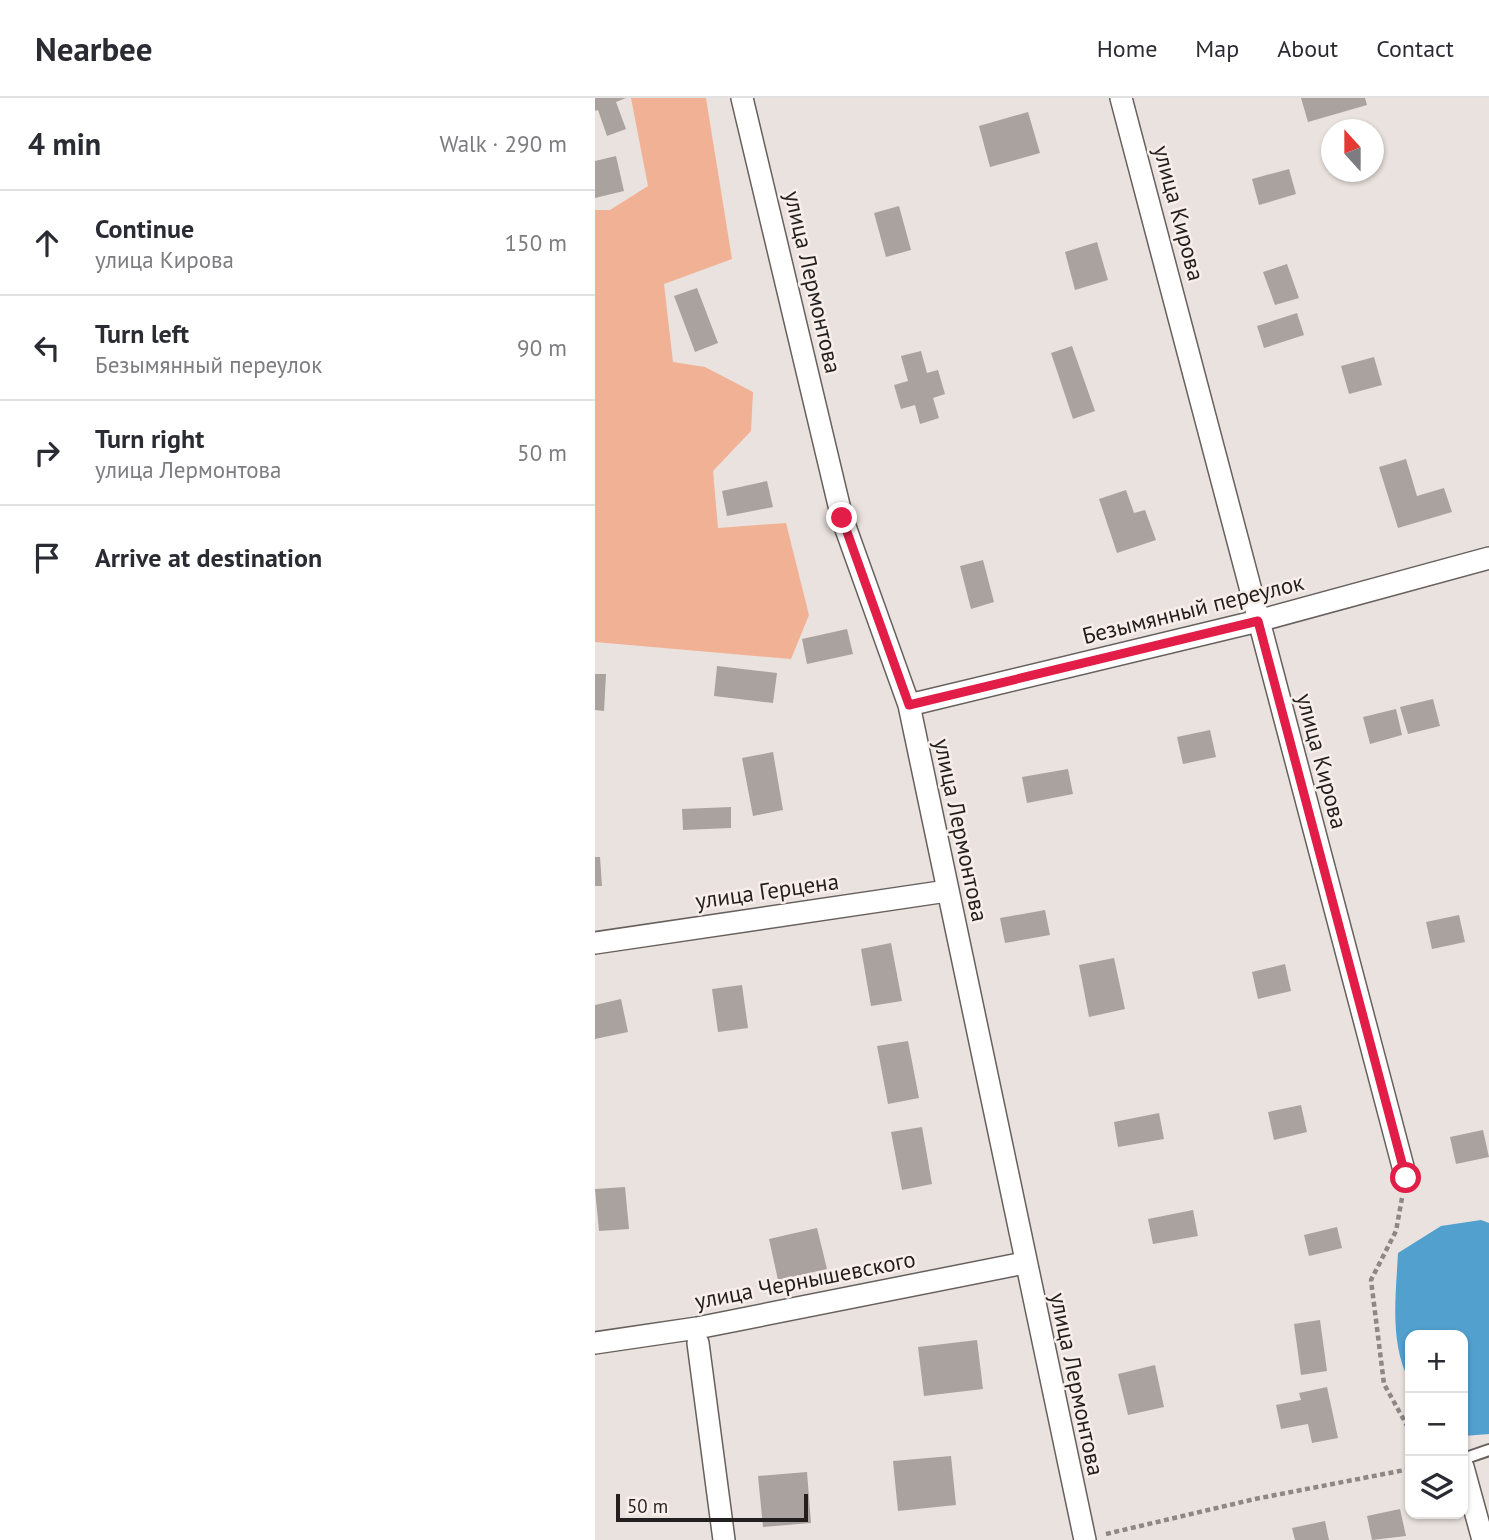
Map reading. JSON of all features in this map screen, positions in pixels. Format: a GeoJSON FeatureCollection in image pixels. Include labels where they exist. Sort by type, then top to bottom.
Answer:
{"type":"FeatureCollection","features":[{"type":"Feature","properties":{"kind":"street","name":"улица Лермонтова"},"geometry":{"type":"LineString","coordinates":[[743,98],[842,518],[909,705],[1024,1263],[1085,1539]]}},
{"type":"Feature","properties":{"kind":"street","name":"улица Кирова"},"geometry":{"type":"LineString","coordinates":[[1121,98],[1406,1178]]}},
{"type":"Feature","properties":{"kind":"street","name":"Безымянный переулок"},"geometry":{"type":"LineString","coordinates":[[909,705],[1258,621],[1489,558]]}},
{"type":"Feature","properties":{"kind":"street","name":"улица Герцена"},"geometry":{"type":"LineString","coordinates":[[595,943],[947,891]]}},
{"type":"Feature","properties":{"kind":"street","name":"улица Чернышевского"},"geometry":{"type":"LineString","coordinates":[[595,1343],[698,1335],[1024,1263]]}},
{"type":"Feature","properties":{"kind":"street"},"geometry":{"type":"LineString","coordinates":[[698,1335],[725,1540]]}},
{"type":"Feature","properties":{"kind":"street"},"geometry":{"type":"LineString","coordinates":[[1468,1485],[1483,1540]]}},
{"type":"Feature","properties":{"kind":"lane"},"geometry":{"type":"LineString","coordinates":[[1468,1457],[1489,1450]]}},
{"type":"Feature","properties":{"kind":"path"},"geometry":{"type":"LineString","coordinates":[[1405,1422],[1384,1384],[1371,1280],[1396,1231],[1406,1178]]}},
{"type":"Feature","properties":{"kind":"path"},"geometry":{"type":"LineString","coordinates":[[1085,1539],[1255,1499],[1405,1470]]}},
{"type":"Feature","properties":{"kind":"shaded area"},"geometry":{"type":"Polygon","coordinates":[[[631,98],[706,98],[732,259],[664,284],[673,362],[705,367],[753,392],[751,431],[713,471],[718,528],[786,523],[809,615],[791,659],[595,642],[595,210],[610,210],[648,186],[631,98]]]}},
{"type":"Feature","properties":{"kind":"water"},"geometry":{"type":"Polygon","coordinates":[[[1481,1220],[1489,1223],[1489,1434],[1468,1436],[1468,1330],[1405,1330],[1405,1371],[1399,1352],[1395,1319],[1398,1253],[1441,1226],[1481,1220]]]}},
{"type":"Feature","properties":{"kind":"building"},"geometry":{"type":"Polygon","coordinates":[[[595,98],[626,98],[616,102],[626,129],[607,136],[598,110],[595,111],[595,98]]]}},
{"type":"Feature","properties":{"kind":"building"},"geometry":{"type":"Polygon","coordinates":[[[1301,98],[1365,98],[1367,105],[1308,122],[1301,98]]]}},
{"type":"Feature","properties":{"kind":"building"},"geometry":{"type":"Polygon","coordinates":[[[1028,112],[1040,153],[990,167],[979,126],[1028,112]]]}},
{"type":"Feature","properties":{"kind":"building"},"geometry":{"type":"Polygon","coordinates":[[[616,156],[624,191],[595,198],[595,161],[616,156]]]}},
{"type":"Feature","properties":{"kind":"building"},"geometry":{"type":"Polygon","coordinates":[[[1289,169],[1296,194],[1259,205],[1252,179],[1289,169]]]}},
{"type":"Feature","properties":{"kind":"building"},"geometry":{"type":"Polygon","coordinates":[[[899,206],[911,250],[886,257],[874,213],[899,206]]]}},
{"type":"Feature","properties":{"kind":"building"},"geometry":{"type":"Polygon","coordinates":[[[1097,242],[1108,280],[1075,290],[1065,252],[1097,242]]]}},
{"type":"Feature","properties":{"kind":"building"},"geometry":{"type":"Polygon","coordinates":[[[1287,264],[1299,298],[1275,305],[1263,272],[1287,264]]]}},
{"type":"Feature","properties":{"kind":"building"},"geometry":{"type":"Polygon","coordinates":[[[697,288],[718,343],[695,352],[674,296],[697,288]]]}},
{"type":"Feature","properties":{"kind":"building"},"geometry":{"type":"Polygon","coordinates":[[[1297,313],[1304,335],[1264,348],[1257,326],[1297,313]]]}},
{"type":"Feature","properties":{"kind":"building"},"geometry":{"type":"Polygon","coordinates":[[[1072,346],[1095,411],[1073,419],[1051,353],[1072,346]]]}},
{"type":"Feature","properties":{"kind":"building"},"geometry":{"type":"Polygon","coordinates":[[[921,351],[927,373],[938,370],[945,394],[933,398],[939,418],[920,424],[915,405],[901,409],[894,385],[908,381],[901,356],[921,351]]]}},
{"type":"Feature","properties":{"kind":"building"},"geometry":{"type":"Polygon","coordinates":[[[1374,357],[1382,385],[1349,394],[1341,366],[1374,357]]]}},
{"type":"Feature","properties":{"kind":"building"},"geometry":{"type":"Polygon","coordinates":[[[1406,459],[1417,496],[1444,488],[1452,512],[1398,528],[1379,467],[1406,459]]]}},
{"type":"Feature","properties":{"kind":"building"},"geometry":{"type":"Polygon","coordinates":[[[767,481],[773,507],[727,516],[722,491],[767,481]]]}},
{"type":"Feature","properties":{"kind":"building"},"geometry":{"type":"Polygon","coordinates":[[[1126,490],[1134,513],[1145,510],[1156,540],[1117,553],[1099,499],[1126,490]]]}},
{"type":"Feature","properties":{"kind":"building"},"geometry":{"type":"Polygon","coordinates":[[[983,560],[994,602],[971,609],[960,566],[983,560]]]}},
{"type":"Feature","properties":{"kind":"building"},"geometry":{"type":"Polygon","coordinates":[[[847,629],[853,654],[807,664],[802,639],[847,629]]]}},
{"type":"Feature","properties":{"kind":"building"},"geometry":{"type":"Polygon","coordinates":[[[717,666],[777,673],[773,703],[714,696],[717,666]]]}},
{"type":"Feature","properties":{"kind":"building"},"geometry":{"type":"Polygon","coordinates":[[[595,674],[606,674],[604,711],[595,710],[595,674]]]}},
{"type":"Feature","properties":{"kind":"building"},"geometry":{"type":"Polygon","coordinates":[[[1433,699],[1440,726],[1408,734],[1400,707],[1433,699]]]}},
{"type":"Feature","properties":{"kind":"building"},"geometry":{"type":"Polygon","coordinates":[[[1396,709],[1402,735],[1370,744],[1363,717],[1396,709]]]}},
{"type":"Feature","properties":{"kind":"building"},"geometry":{"type":"Polygon","coordinates":[[[1210,730],[1216,757],[1183,764],[1177,737],[1210,730]]]}},
{"type":"Feature","properties":{"kind":"building"},"geometry":{"type":"Polygon","coordinates":[[[773,752],[783,810],[753,816],[742,758],[773,752]]]}},
{"type":"Feature","properties":{"kind":"building"},"geometry":{"type":"Polygon","coordinates":[[[1068,769],[1073,794],[1027,803],[1022,777],[1068,769]]]}},
{"type":"Feature","properties":{"kind":"building"},"geometry":{"type":"Polygon","coordinates":[[[731,807],[731,828],[683,830],[682,809],[731,807]]]}},
{"type":"Feature","properties":{"kind":"building"},"geometry":{"type":"Polygon","coordinates":[[[595,857],[600,857],[602,886],[595,886],[595,857]]]}},
{"type":"Feature","properties":{"kind":"building"},"geometry":{"type":"Polygon","coordinates":[[[1045,910],[1050,935],[1005,943],[1000,918],[1045,910]]]}},
{"type":"Feature","properties":{"kind":"building"},"geometry":{"type":"Polygon","coordinates":[[[1459,915],[1465,942],[1432,949],[1426,922],[1459,915]]]}},
{"type":"Feature","properties":{"kind":"building"},"geometry":{"type":"Polygon","coordinates":[[[891,943],[902,1001],[871,1006],[861,949],[891,943]]]}},
{"type":"Feature","properties":{"kind":"building"},"geometry":{"type":"Polygon","coordinates":[[[1114,958],[1125,1009],[1089,1017],[1079,965],[1114,958]]]}},
{"type":"Feature","properties":{"kind":"building"},"geometry":{"type":"Polygon","coordinates":[[[1285,964],[1291,991],[1258,999],[1252,972],[1285,964]]]}},
{"type":"Feature","properties":{"kind":"building"},"geometry":{"type":"Polygon","coordinates":[[[742,985],[748,1028],[718,1032],[712,989],[742,985]]]}},
{"type":"Feature","properties":{"kind":"building"},"geometry":{"type":"Polygon","coordinates":[[[621,999],[628,1032],[595,1039],[595,1005],[621,999]]]}},
{"type":"Feature","properties":{"kind":"building"},"geometry":{"type":"Polygon","coordinates":[[[908,1041],[919,1098],[888,1104],[877,1046],[908,1041]]]}},
{"type":"Feature","properties":{"kind":"building"},"geometry":{"type":"Polygon","coordinates":[[[1301,1105],[1307,1132],[1274,1140],[1268,1112],[1301,1105]]]}},
{"type":"Feature","properties":{"kind":"building"},"geometry":{"type":"Polygon","coordinates":[[[1159,1113],[1164,1139],[1118,1147],[1114,1122],[1159,1113]]]}},
{"type":"Feature","properties":{"kind":"building"},"geometry":{"type":"Polygon","coordinates":[[[922,1127],[932,1184],[902,1190],[891,1132],[922,1127]]]}},
{"type":"Feature","properties":{"kind":"building"},"geometry":{"type":"Polygon","coordinates":[[[1483,1130],[1489,1157],[1456,1164],[1450,1137],[1483,1130]]]}},
{"type":"Feature","properties":{"kind":"building"},"geometry":{"type":"Polygon","coordinates":[[[625,1187],[629,1229],[599,1231],[595,1189],[625,1187]]]}},
{"type":"Feature","properties":{"kind":"building"},"geometry":{"type":"Polygon","coordinates":[[[1193,1210],[1198,1236],[1153,1244],[1148,1219],[1193,1210]]]}},
{"type":"Feature","properties":{"kind":"building"},"geometry":{"type":"Polygon","coordinates":[[[1337,1227],[1342,1248],[1309,1256],[1304,1235],[1337,1227]]]}},
{"type":"Feature","properties":{"kind":"building"},"geometry":{"type":"Polygon","coordinates":[[[817,1228],[827,1269],[778,1280],[769,1239],[817,1228]]]}},
{"type":"Feature","properties":{"kind":"building"},"geometry":{"type":"Polygon","coordinates":[[[1320,1320],[1327,1371],[1301,1375],[1294,1324],[1320,1320]]]}},
{"type":"Feature","properties":{"kind":"building"},"geometry":{"type":"Polygon","coordinates":[[[977,1340],[983,1389],[924,1396],[918,1347],[977,1340]]]}},
{"type":"Feature","properties":{"kind":"building"},"geometry":{"type":"Polygon","coordinates":[[[1155,1365],[1164,1407],[1128,1415],[1118,1374],[1155,1365]]]}},
{"type":"Feature","properties":{"kind":"building"},"geometry":{"type":"Polygon","coordinates":[[[1327,1387],[1338,1438],[1312,1443],[1308,1424],[1281,1429],[1276,1405],[1301,1400],[1299,1393],[1327,1387]]]}},
{"type":"Feature","properties":{"kind":"building"},"geometry":{"type":"Polygon","coordinates":[[[951,1456],[956,1505],[898,1511],[893,1461],[951,1456]]]}},
{"type":"Feature","properties":{"kind":"building"},"geometry":{"type":"Polygon","coordinates":[[[807,1472],[811,1523],[763,1527],[758,1476],[807,1472]]]}},
{"type":"Feature","properties":{"kind":"building"},"geometry":{"type":"Polygon","coordinates":[[[1400,1509],[1406,1536],[1372,1540],[1367,1516],[1400,1509]]]}},
{"type":"Feature","properties":{"kind":"building"},"geometry":{"type":"Polygon","coordinates":[[[1325,1521],[1329,1540],[1295,1540],[1292,1528],[1325,1521]]]}},
{"type":"Feature","properties":{"kind":"route"},"geometry":{"type":"LineString","coordinates":[[842,518],[909,705],[1258,621],[1406,1178]]}}]}
